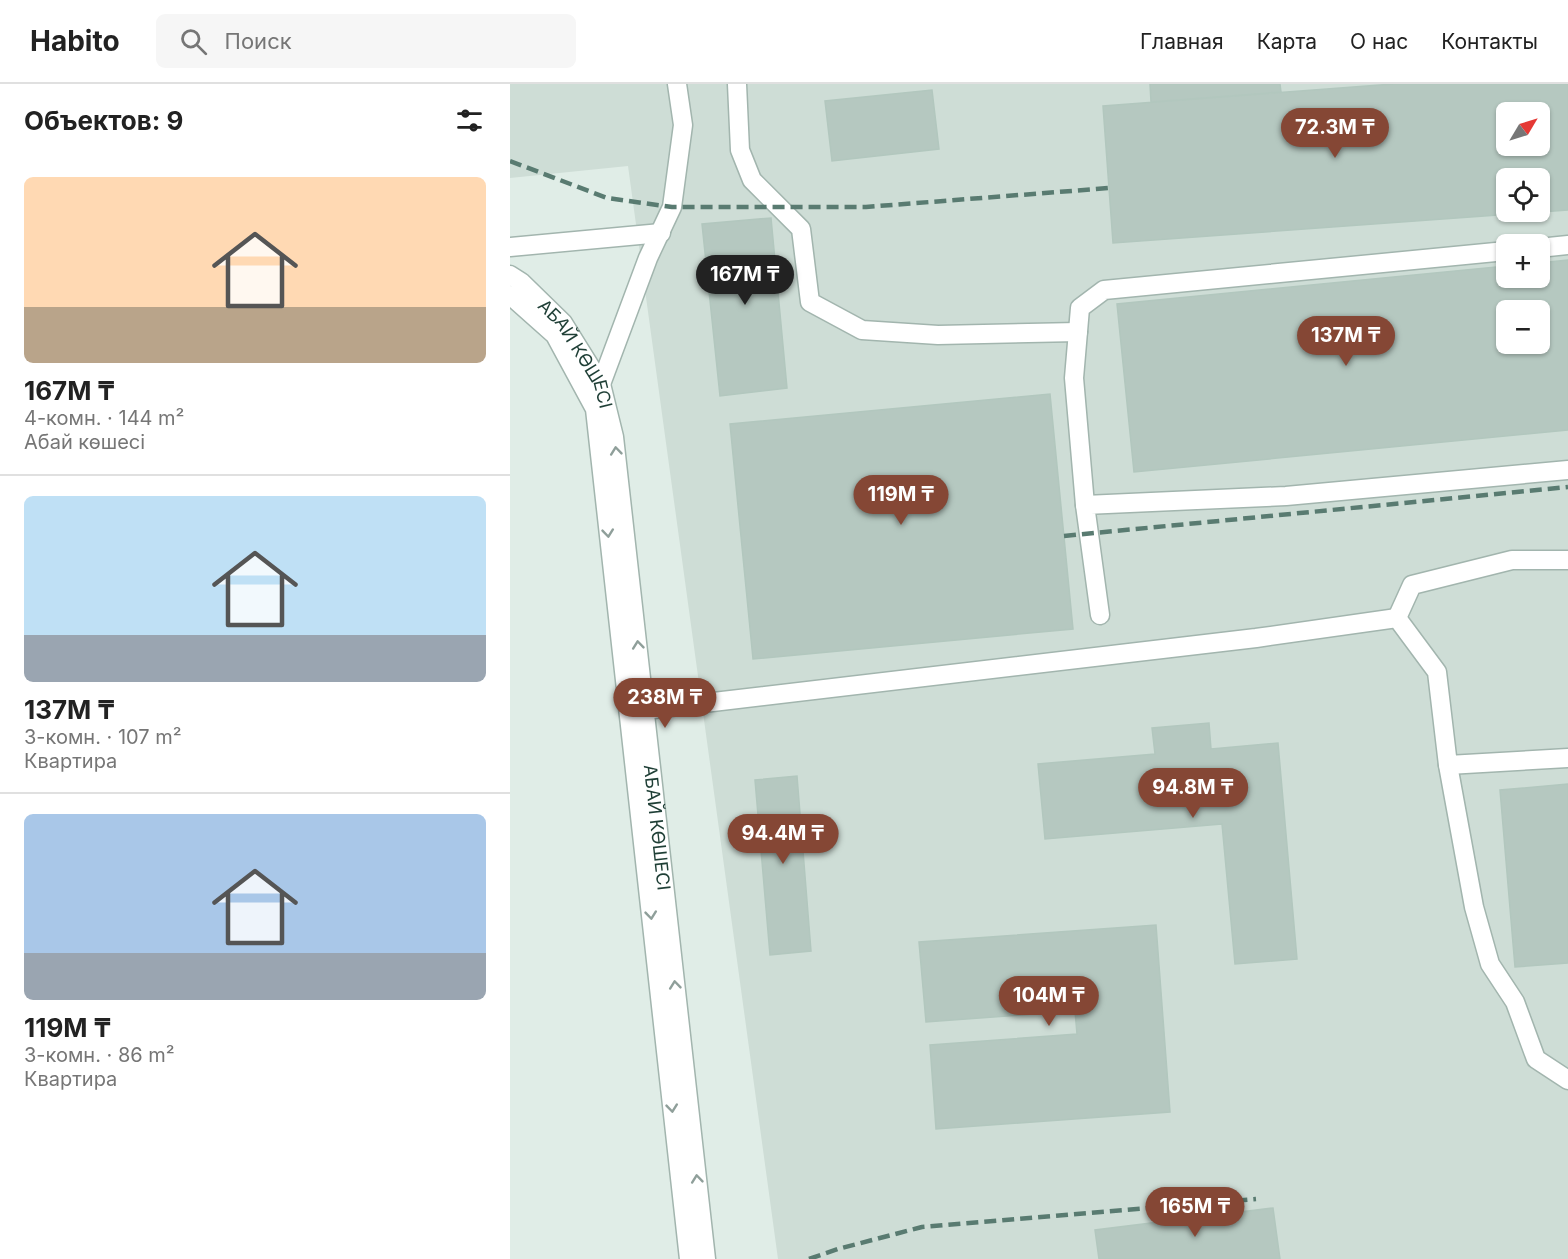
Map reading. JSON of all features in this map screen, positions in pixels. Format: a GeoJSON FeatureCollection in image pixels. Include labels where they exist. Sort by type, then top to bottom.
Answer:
{"type":"FeatureCollection","features":[{"type":"Feature","properties":{"kind":"street"},"geometry":{"type":"LineString","coordinates":[[601,384],[648,258],[672,207],[683,124],[677,84]]}},
{"type":"Feature","properties":{"kind":"street"},"geometry":{"type":"LineString","coordinates":[[737,84],[740,150],[752,180],[801,229],[810,302],[862,330],[938,335],[1078,332]]}},
{"type":"Feature","properties":{"kind":"street"},"geometry":{"type":"LineString","coordinates":[[510,247],[661,233]]}},
{"type":"Feature","properties":{"kind":"street"},"geometry":{"type":"LineString","coordinates":[[1550,247],[1568,245]]}},
{"type":"Feature","properties":{"kind":"street"},"geometry":{"type":"LineString","coordinates":[[1100,615],[1085,505],[1074,378],[1080,308],[1104,290],[1496,252]]}},
{"type":"Feature","properties":{"kind":"street","name":"АБАЙ КӨШЕСІ"},"geometry":{"type":"LineString","coordinates":[[510,275],[521,282],[563,322],[601,384],[614,437],[706,1259]]}},
{"type":"Feature","properties":{"kind":"street","name":"АБАЙ КӨШЕСІ"},"geometry":{"type":"LineString","coordinates":[[510,295],[555,335],[595,409],[688,1253]]}},
{"type":"Feature","properties":{"kind":"street"},"geometry":{"type":"LineString","coordinates":[[1085,505],[1286,496],[1568,470]]}},
{"type":"Feature","properties":{"kind":"street"},"geometry":{"type":"LineString","coordinates":[[1397,618],[1412,585],[1512,560],[1568,560]]}},
{"type":"Feature","properties":{"kind":"street"},"geometry":{"type":"LineString","coordinates":[[645,710],[1244,640],[1397,618]]}},
{"type":"Feature","properties":{"kind":"street"},"geometry":{"type":"LineString","coordinates":[[1397,618],[1437,672],[1448,765],[1474,907],[1490,964],[1515,1002],[1536,1059],[1568,1080]]}},
{"type":"Feature","properties":{"kind":"street"},"geometry":{"type":"LineString","coordinates":[[1448,765],[1568,758]]}},
{"type":"Feature","properties":{"kind":"shaded area"},"geometry":{"type":"Polygon","coordinates":[[[510,84],[1568,84],[1568,1259],[778,1259],[628,166],[510,178],[510,84]]]}},
{"type":"Feature","properties":{"kind":"building"},"geometry":{"type":"Polygon","coordinates":[[[1150,84],[1280,84],[1281,92],[1151,102],[1150,84]]]}},
{"type":"Feature","properties":{"kind":"building"},"geometry":{"type":"Polygon","coordinates":[[[1393,84],[1568,84],[1568,210],[1550,211],[1550,168],[1496,168],[1496,215],[1113,243],[1103,106],[1393,84]]]}},
{"type":"Feature","properties":{"kind":"building"},"geometry":{"type":"Polygon","coordinates":[[[932,90],[939,149],[832,161],[825,101],[932,90]]]}},
{"type":"Feature","properties":{"kind":"building"},"geometry":{"type":"Polygon","coordinates":[[[771,218],[787,388],[720,396],[702,224],[771,218]]]}},
{"type":"Feature","properties":{"kind":"building"},"geometry":{"type":"Polygon","coordinates":[[[1568,260],[1568,430],[1134,472],[1117,304],[1496,267],[1496,288],[1550,288],[1550,262],[1568,260]]]}},
{"type":"Feature","properties":{"kind":"building"},"geometry":{"type":"Polygon","coordinates":[[[1050,394],[1073,629],[753,659],[730,424],[1050,394]]]}},
{"type":"Feature","properties":{"kind":"building"},"geometry":{"type":"Polygon","coordinates":[[[1209,723],[1211,749],[1278,743],[1297,959],[1235,964],[1222,824],[1045,839],[1038,764],[1155,754],[1152,728],[1209,723]]]}},
{"type":"Feature","properties":{"kind":"building"},"geometry":{"type":"Polygon","coordinates":[[[797,776],[811,951],[770,955],[755,780],[797,776]]]}},
{"type":"Feature","properties":{"kind":"building"},"geometry":{"type":"Polygon","coordinates":[[[1568,784],[1568,963],[1515,967],[1500,790],[1568,784]]]}},
{"type":"Feature","properties":{"kind":"building"},"geometry":{"type":"Polygon","coordinates":[[[1156,925],[1170,1112],[936,1129],[930,1045],[1077,1034],[1075,1011],[926,1022],[919,942],[1156,925]]]}},
{"type":"Feature","properties":{"kind":"building"},"geometry":{"type":"Polygon","coordinates":[[[1273,1208],[1280,1259],[1099,1259],[1095,1230],[1273,1208]]]}},
{"type":"Feature","properties":{"kind":"railway"},"geometry":{"type":"LineString","coordinates":[[510,161],[607,198],[672,207],[866,207],[1109,188]]}},
{"type":"Feature","properties":{"kind":"railway"},"geometry":{"type":"LineString","coordinates":[[1064,536],[1568,487]]}},
{"type":"Feature","properties":{"kind":"railway"},"geometry":{"type":"LineString","coordinates":[[809,1259],[922,1227],[1256,1199]]}}]}
